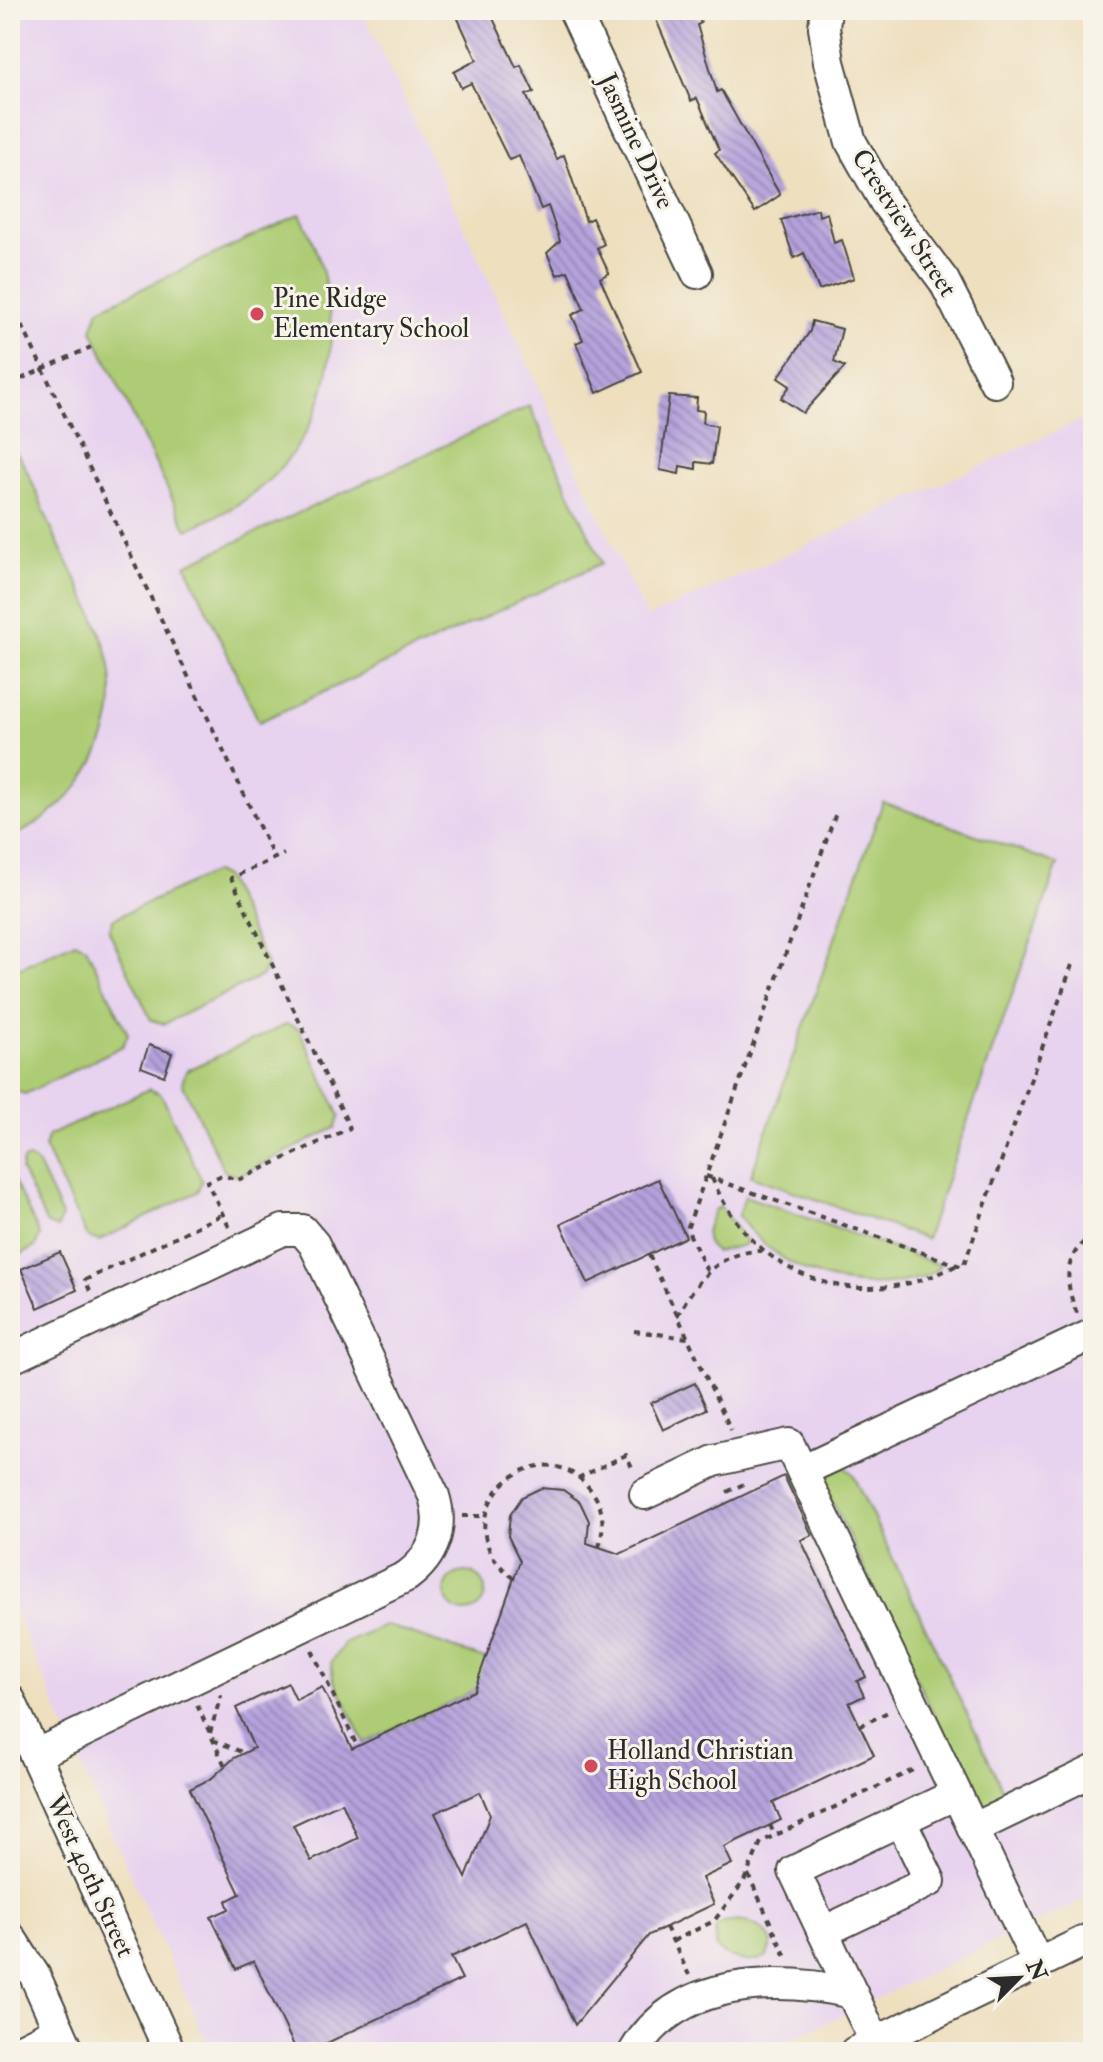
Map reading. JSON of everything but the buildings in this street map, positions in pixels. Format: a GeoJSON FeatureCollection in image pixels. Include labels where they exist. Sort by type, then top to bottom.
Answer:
{"type":"FeatureCollection","features":[{"type":"Feature","properties":{"kind":"street","name":"Jasmine Drive"},"geometry":{"type":"LineString","coordinates":[[574,10],[697,273]]}},
{"type":"Feature","properties":{"kind":"street","name":"Crestview Street"},"geometry":{"type":"LineString","coordinates":[[826,10],[824,27],[829,62],[851,142],[885,202],[944,281],[995,382]]}},
{"type":"Feature","properties":{"kind":"street"},"geometry":{"type":"LineString","coordinates":[[10,1359],[283,1230],[302,1230],[314,1244],[434,1496],[438,1515],[438,1531],[429,1553],[407,1576],[35,1755]]}},
{"type":"Feature","properties":{"kind":"street"},"geometry":{"type":"LineString","coordinates":[[802,1471],[1090,1334]]}},
{"type":"Feature","properties":{"kind":"street"},"geometry":{"type":"LineString","coordinates":[[645,1494],[714,1461],[789,1444],[1038,1964]]}},
{"type":"Feature","properties":{"kind":"street","name":"West 40th Street"},"geometry":{"type":"LineString","coordinates":[[10,1700],[170,2052]]}},
{"type":"Feature","properties":{"kind":"street"},"geometry":{"type":"LineString","coordinates":[[973,1829],[1093,1771]]}},
{"type":"Feature","properties":{"kind":"street"},"geometry":{"type":"LineString","coordinates":[[956,1794],[794,1871],[852,1993],[870,2049],[1093,1937]]}},
{"type":"Feature","properties":{"kind":"street"},"geometry":{"type":"LineString","coordinates":[[823,1932],[930,1881],[901,1821]]}},
{"type":"Feature","properties":{"kind":"street"},"geometry":{"type":"LineString","coordinates":[[10,1937],[35,1976],[64,2041],[15,2052]]}},
{"type":"Feature","properties":{"kind":"street"},"geometry":{"type":"LineString","coordinates":[[634,2052],[648,2033],[674,2011],[725,1990],[759,1984],[799,1984],[852,1993]]}},
{"type":"Feature","properties":{"kind":"path"},"geometry":{"type":"LineString","coordinates":[[22,325],[274,858]]}},
{"type":"Feature","properties":{"kind":"path"},"geometry":{"type":"LineString","coordinates":[[10,384],[91,347]]}},
{"type":"Feature","properties":{"kind":"path"},"geometry":{"type":"LineString","coordinates":[[707,1271],[687,1229],[709,1177],[837,810]]}},
{"type":"Feature","properties":{"kind":"path"},"geometry":{"type":"LineString","coordinates":[[243,1226],[231,1232],[207,1182],[222,1175],[238,1180],[350,1128],[231,878],[284,854]]}},
{"type":"Feature","properties":{"kind":"path"},"geometry":{"type":"LineString","coordinates":[[709,1177],[963,1267],[1072,965]]}},
{"type":"Feature","properties":{"kind":"path"},"geometry":{"type":"LineString","coordinates":[[709,1177],[736,1222],[765,1251],[804,1276],[856,1288],[908,1284],[957,1265]]}},
{"type":"Feature","properties":{"kind":"path"},"geometry":{"type":"LineString","coordinates":[[93,1298],[85,1280],[223,1214]]}},
{"type":"Feature","properties":{"kind":"path"},"geometry":{"type":"LineString","coordinates":[[1090,1334],[1069,1294],[1067,1281],[1075,1250],[1093,1235]]}},
{"type":"Feature","properties":{"kind":"path"},"geometry":{"type":"LineString","coordinates":[[677,1316],[707,1271],[737,1254],[765,1251]]}},
{"type":"Feature","properties":{"kind":"path"},"geometry":{"type":"LineString","coordinates":[[649,1255],[743,1455]]}},
{"type":"Feature","properties":{"kind":"path"},"geometry":{"type":"LineString","coordinates":[[634,1331],[688,1338]]}},
{"type":"Feature","properties":{"kind":"path"},"geometry":{"type":"LineString","coordinates":[[578,1478],[615,1460]]}},
{"type":"Feature","properties":{"kind":"path"},"geometry":{"type":"LineString","coordinates":[[514,1578],[489,1551],[485,1516],[493,1494],[519,1471],[553,1467],[578,1478],[592,1491],[602,1512],[599,1547]]}},
{"type":"Feature","properties":{"kind":"path"},"geometry":{"type":"LineString","coordinates":[[459,1509],[459,1525]]}},
{"type":"Feature","properties":{"kind":"path"},"geometry":{"type":"LineString","coordinates":[[460,1516],[485,1516]]}},
{"type":"Feature","properties":{"kind":"path"},"geometry":{"type":"LineString","coordinates":[[309,1644],[357,1746]]}},
{"type":"Feature","properties":{"kind":"path"},"geometry":{"type":"LineString","coordinates":[[210,1734],[224,1685],[214,1690]]}},
{"type":"Feature","properties":{"kind":"path"},"geometry":{"type":"LineString","coordinates":[[194,1700],[225,1766]]}},
{"type":"Feature","properties":{"kind":"path"},"geometry":{"type":"LineString","coordinates":[[860,1726],[897,1708]]}},
{"type":"Feature","properties":{"kind":"path"},"geometry":{"type":"LineString","coordinates":[[213,1740],[244,1753]]}},
{"type":"Feature","properties":{"kind":"path"},"geometry":{"type":"LineString","coordinates":[[770,1825],[775,1836]]}},
{"type":"Feature","properties":{"kind":"path"},"geometry":{"type":"LineString","coordinates":[[748,1874],[789,1965]]}},
{"type":"Feature","properties":{"kind":"path"},"geometry":{"type":"LineString","coordinates":[[666,1927],[693,1982]]}},
{"type":"Feature","properties":{"kind":"shaded area"},"geometry":{"type":"Polygon","coordinates":[[[10,10],[362,10],[647,618],[1093,415],[1093,1895],[765,2052],[211,2052],[89,1784],[10,1599],[10,10]]]}},
{"type":"Feature","properties":{"kind":"green space"},"geometry":{"type":"Polygon","coordinates":[[[300,214],[317,252],[327,291],[331,329],[328,368],[319,405],[302,439],[278,471],[239,504],[187,530],[92,330],[99,309],[300,214]]]}},
{"type":"Feature","properties":{"kind":"green space"},"geometry":{"type":"Polygon","coordinates":[[[530,406],[602,563],[259,722],[186,565],[530,406]]]}},
{"type":"Feature","properties":{"kind":"green space"},"geometry":{"type":"Polygon","coordinates":[[[10,445],[29,475],[96,621],[106,649],[111,679],[111,708],[105,736],[94,762],[79,785],[36,824],[10,838],[10,445]]]}},
{"type":"Feature","properties":{"kind":"green space"},"geometry":{"type":"Polygon","coordinates":[[[883,802],[1058,864],[926,1239],[751,1176],[883,802]]]}},
{"type":"Feature","properties":{"kind":"green space"},"geometry":{"type":"Polygon","coordinates":[[[214,872],[225,877],[267,964],[262,976],[164,1024],[151,1020],[109,931],[113,919],[214,872]]]}},
{"type":"Feature","properties":{"kind":"green space"},"geometry":{"type":"Polygon","coordinates":[[[75,942],[86,947],[128,1034],[123,1046],[25,1094],[13,1090],[10,972],[75,942]]]}},
{"type":"Feature","properties":{"kind":"green space"},"geometry":{"type":"Polygon","coordinates":[[[287,1024],[299,1029],[340,1116],[335,1128],[238,1176],[225,1172],[182,1083],[186,1071],[287,1024]]]}},
{"type":"Feature","properties":{"kind":"green space"},"geometry":{"type":"Polygon","coordinates":[[[149,1089],[161,1094],[202,1181],[197,1192],[99,1241],[87,1237],[44,1147],[48,1136],[149,1089]]]}},
{"type":"Feature","properties":{"kind":"green space"},"geometry":{"type":"Polygon","coordinates":[[[29,1158],[37,1163],[62,1216],[58,1228],[47,1224],[21,1170],[23,1160],[29,1158]]]}},
{"type":"Feature","properties":{"kind":"green space"},"geometry":{"type":"Polygon","coordinates":[[[10,1173],[40,1235],[35,1247],[10,1260],[10,1173]]]}},
{"type":"Feature","properties":{"kind":"green space"},"geometry":{"type":"Polygon","coordinates":[[[745,1196],[940,1265],[923,1277],[902,1282],[878,1285],[832,1280],[790,1262],[753,1234],[738,1216],[745,1196]]]}},
{"type":"Feature","properties":{"kind":"green space"},"geometry":{"type":"Polygon","coordinates":[[[720,1207],[745,1240],[744,1245],[716,1252],[707,1243],[706,1233],[714,1210],[720,1207]]]}},
{"type":"Feature","properties":{"kind":"green space"},"geometry":{"type":"Polygon","coordinates":[[[845,1467],[852,1473],[1005,1794],[1004,1799],[983,1808],[977,1806],[823,1482],[827,1471],[845,1467]]]}},
{"type":"Feature","properties":{"kind":"green space"},"geometry":{"type":"Polygon","coordinates":[[[465,1572],[479,1578],[485,1592],[479,1606],[465,1612],[451,1606],[445,1592],[451,1578],[465,1572]]]}},
{"type":"Feature","properties":{"kind":"green space"},"geometry":{"type":"Polygon","coordinates":[[[386,1625],[485,1659],[495,1681],[365,1743],[333,1678],[331,1663],[344,1644],[386,1625]]]}},
{"type":"Feature","properties":{"kind":"green space"},"geometry":{"type":"Polygon","coordinates":[[[738,1921],[763,1930],[772,1943],[767,1956],[754,1961],[741,1961],[716,1948],[715,1929],[723,1923],[738,1921]]]}},
{"type":"Feature","properties":{"kind":"place","name":"Pine Ridge Elementary School"},"geometry":{"type":"Point","coordinates":[257,314]}},
{"type":"Feature","properties":{"kind":"place","name":"Holland Christian High School"},"geometry":{"type":"Point","coordinates":[591,1766]}}]}
